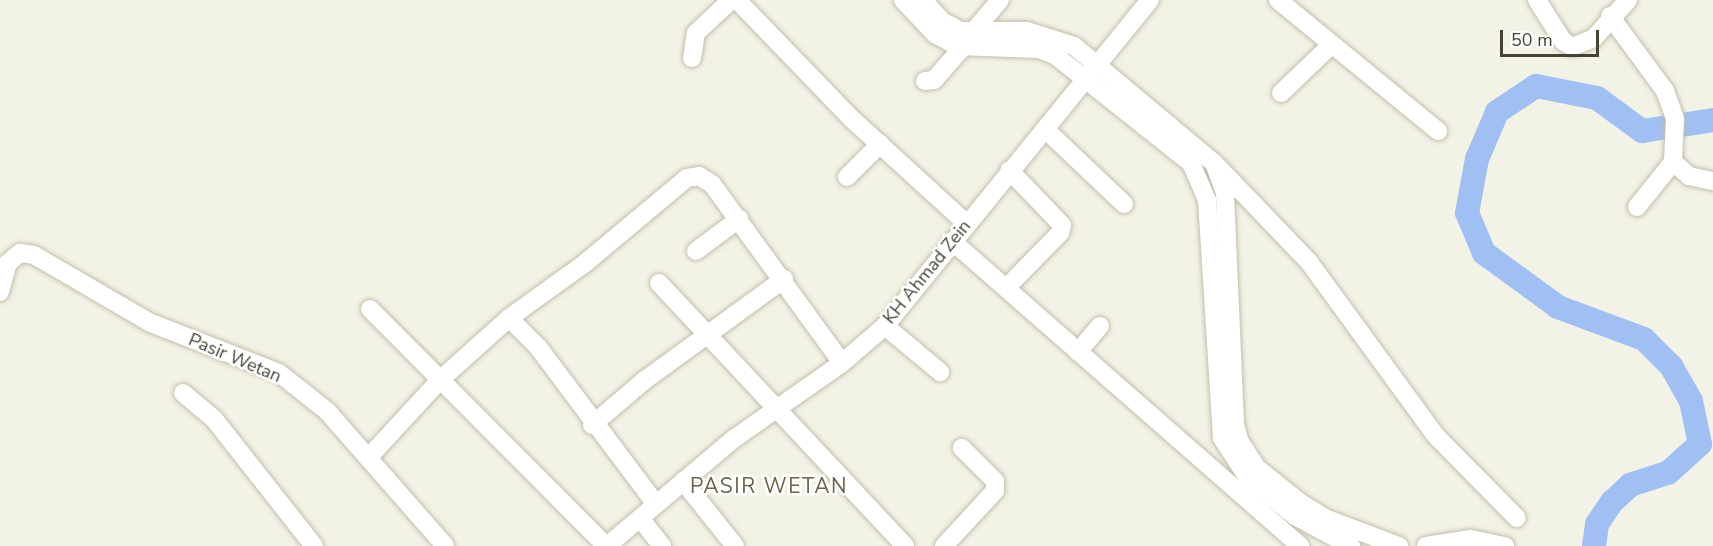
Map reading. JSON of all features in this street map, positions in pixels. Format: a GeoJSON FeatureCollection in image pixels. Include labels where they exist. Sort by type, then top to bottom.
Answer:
{"type":"FeatureCollection","features":[{"type":"Feature","properties":{"kind":"street"},"geometry":{"type":"LineString","coordinates":[[692,57],[696,33],[731,0]]}},
{"type":"Feature","properties":{"kind":"street"},"geometry":{"type":"LineString","coordinates":[[737,0],[880,144],[966,223]]}},
{"type":"Feature","properties":{"kind":"street"},"geometry":{"type":"LineString","coordinates":[[903,0],[935,34],[967,40],[1048,34],[1074,46],[1089,73],[1214,163],[1309,262],[1436,436],[1517,518]]}},
{"type":"Feature","properties":{"kind":"street"},"geometry":{"type":"LineString","coordinates":[[923,0],[942,21],[967,40]]}},
{"type":"Feature","properties":{"kind":"street"},"geometry":{"type":"LineString","coordinates":[[925,81],[934,80],[1000,0]]}},
{"type":"Feature","properties":{"kind":"street","name":"KH Ahmad Zein"},"geometry":{"type":"LineString","coordinates":[[607,546],[775,407],[842,363],[885,326],[1009,170],[1150,0]]}},
{"type":"Feature","properties":{"kind":"street"},"geometry":{"type":"LineString","coordinates":[[1278,0],[1438,131]]}},
{"type":"Feature","properties":{"kind":"street"},"geometry":{"type":"LineString","coordinates":[[1537,0],[1563,41],[1572,47],[1588,44],[1610,16],[1628,0]]}},
{"type":"Feature","properties":{"kind":"street"},"geometry":{"type":"LineString","coordinates":[[1610,16],[1658,79],[1675,118],[1673,154],[1636,207]]}},
{"type":"Feature","properties":{"kind":"street"},"geometry":{"type":"LineString","coordinates":[[1281,93],[1331,45]]}},
{"type":"Feature","properties":{"kind":"street"},"geometry":{"type":"LineString","coordinates":[[1127,100],[1172,144],[1203,182],[1221,438],[1248,478],[1280,496],[1351,546]]}},
{"type":"Feature","properties":{"kind":"street"},"geometry":{"type":"LineString","coordinates":[[1045,129],[1124,204]]}},
{"type":"Feature","properties":{"kind":"street"},"geometry":{"type":"LineString","coordinates":[[847,177],[880,144]]}},
{"type":"Feature","properties":{"kind":"street"},"geometry":{"type":"LineString","coordinates":[[1673,154],[1689,176],[1713,181]]}},
{"type":"Feature","properties":{"kind":"street"},"geometry":{"type":"LineString","coordinates":[[1214,163],[1225,194],[1235,425],[1249,458],[1280,496]]}},
{"type":"Feature","properties":{"kind":"street"},"geometry":{"type":"LineString","coordinates":[[1007,287],[1060,233],[1062,225],[1009,170]]}},
{"type":"Feature","properties":{"kind":"street"},"geometry":{"type":"LineString","coordinates":[[368,458],[440,380],[509,318],[584,264],[687,178],[699,176],[712,184],[784,279],[842,363]]}},
{"type":"Feature","properties":{"kind":"street"},"geometry":{"type":"LineString","coordinates":[[696,251],[739,219]]}},
{"type":"Feature","properties":{"kind":"street"},"geometry":{"type":"LineString","coordinates":[[952,241],[1303,546],[1322,526]]}},
{"type":"Feature","properties":{"kind":"street","name":"Pasir Wetan"},"geometry":{"type":"LineString","coordinates":[[0,292],[8,263],[20,253],[34,255],[151,323],[279,373],[327,411],[445,546]]}},
{"type":"Feature","properties":{"kind":"street"},"geometry":{"type":"LineString","coordinates":[[592,425],[784,279]]}},
{"type":"Feature","properties":{"kind":"street"},"geometry":{"type":"LineString","coordinates":[[659,283],[905,546]]}},
{"type":"Feature","properties":{"kind":"street"},"geometry":{"type":"LineString","coordinates":[[370,309],[607,546]]}},
{"type":"Feature","properties":{"kind":"street"},"geometry":{"type":"LineString","coordinates":[[509,318],[537,347],[592,425],[656,504]]}},
{"type":"Feature","properties":{"kind":"street"},"geometry":{"type":"LineString","coordinates":[[885,326],[940,372]]}},
{"type":"Feature","properties":{"kind":"street"},"geometry":{"type":"LineString","coordinates":[[1078,352],[1100,326]]}},
{"type":"Feature","properties":{"kind":"street"},"geometry":{"type":"LineString","coordinates":[[183,393],[200,404],[314,546]]}},
{"type":"Feature","properties":{"kind":"street"},"geometry":{"type":"LineString","coordinates":[[944,546],[995,491],[995,481],[962,448]]}},
{"type":"Feature","properties":{"kind":"street"},"geometry":{"type":"LineString","coordinates":[[683,481],[735,546]]}},
{"type":"Feature","properties":{"kind":"street"},"geometry":{"type":"LineString","coordinates":[[640,518],[662,546]]}},
{"type":"Feature","properties":{"kind":"street"},"geometry":{"type":"LineString","coordinates":[[1322,526],[1399,546]]}},
{"type":"Feature","properties":{"kind":"street"},"geometry":{"type":"LineString","coordinates":[[1426,546],[1471,538],[1505,546]]}},
{"type":"Feature","properties":{"kind":"waterway"},"geometry":{"type":"LineString","coordinates":[[1057,50],[1098,77]]}},
{"type":"Feature","properties":{"kind":"waterway"},"geometry":{"type":"LineString","coordinates":[[1594,546],[1597,524],[1612,502],[1630,485],[1668,473],[1700,444],[1691,401],[1671,366],[1644,339],[1558,307],[1484,253],[1467,213],[1477,159],[1497,112],[1536,86],[1597,98],[1642,131],[1713,120]]}},
{"type":"Feature","properties":{"kind":"waterway"},"geometry":{"type":"LineString","coordinates":[[1192,154],[1205,171],[1215,206]]}},
{"type":"Feature","properties":{"kind":"district","name":"PASIR WETAN"},"geometry":{"type":"Point","coordinates":[769,486]}}]}
